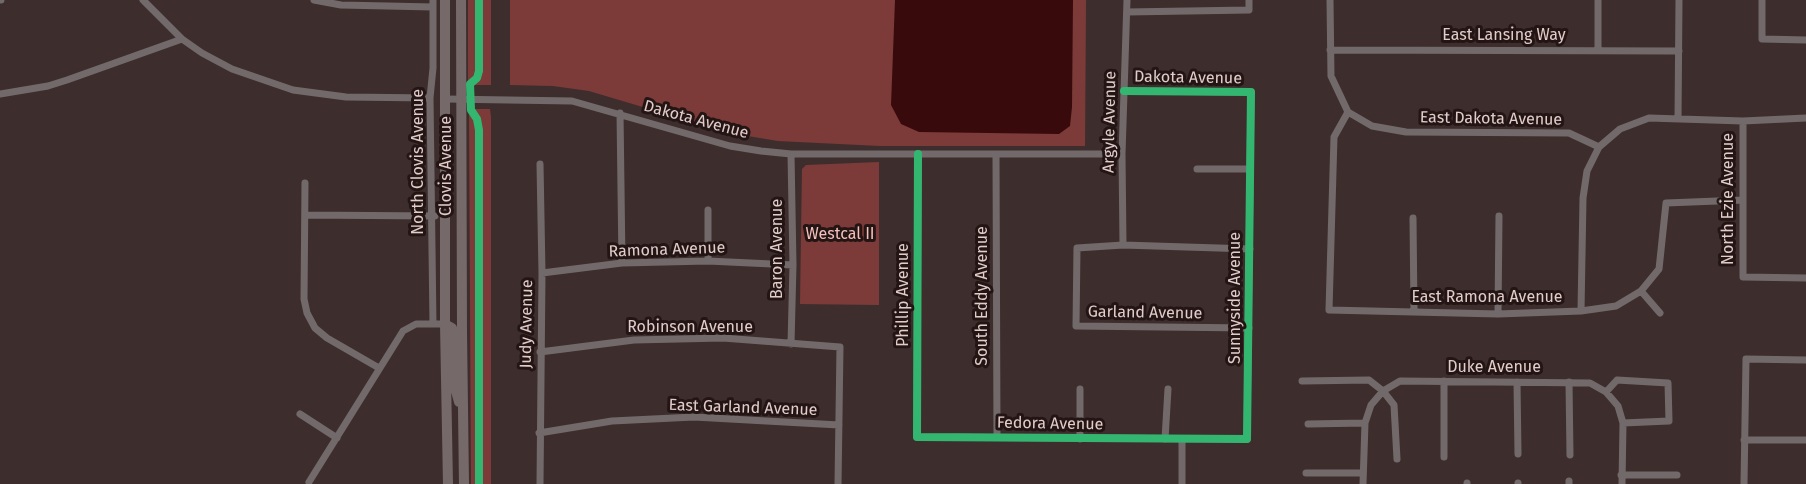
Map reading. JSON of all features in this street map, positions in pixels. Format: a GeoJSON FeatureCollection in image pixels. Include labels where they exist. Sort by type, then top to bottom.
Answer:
{"type":"FeatureCollection","features":[{"type":"Feature","properties":{"kind":"main road","name":"Clovis Avenue"},"geometry":{"type":"LineString","coordinates":[[445,0],[447,428]]}},
{"type":"Feature","properties":{"kind":"main road","name":"Clovis Avenue"},"geometry":{"type":"LineString","coordinates":[[461,0],[463,411]]}},
{"type":"Feature","properties":{"kind":"main road"},"geometry":{"type":"LineString","coordinates":[[445,324],[452,328],[453,332],[456,391],[463,411],[464,484]]}},
{"type":"Feature","properties":{"kind":"main road"},"geometry":{"type":"LineString","coordinates":[[447,428],[448,484]]}},
{"type":"Feature","properties":{"kind":"main road"},"geometry":{"type":"LineString","coordinates":[[447,428],[453,433],[455,479],[459,484]]}},
{"type":"Feature","properties":{"kind":"street"},"geometry":{"type":"LineString","coordinates":[[143,0],[182,39],[202,53],[232,69],[293,90],[346,98],[430,98]]}},
{"type":"Feature","properties":{"kind":"street"},"geometry":{"type":"LineString","coordinates":[[314,0],[341,5],[433,4]]}},
{"type":"Feature","properties":{"kind":"street","name":"Argyle Avenue"},"geometry":{"type":"LineString","coordinates":[[1123,245],[1122,154],[1127,0]]}},
{"type":"Feature","properties":{"kind":"street"},"geometry":{"type":"LineString","coordinates":[[1127,12],[1249,10],[1249,0]]}},
{"type":"Feature","properties":{"kind":"street"},"geometry":{"type":"LineString","coordinates":[[1330,0],[1331,76],[1348,112]]}},
{"type":"Feature","properties":{"kind":"street"},"geometry":{"type":"LineString","coordinates":[[1598,0],[1599,50]]}},
{"type":"Feature","properties":{"kind":"street"},"geometry":{"type":"LineString","coordinates":[[1678,119],[1679,0]]}},
{"type":"Feature","properties":{"kind":"street"},"geometry":{"type":"LineString","coordinates":[[1761,0],[1761,39],[1806,40]]}},
{"type":"Feature","properties":{"kind":"street","name":"North Clovis Avenue"},"geometry":{"type":"LineString","coordinates":[[433,4],[433,68],[430,98],[433,324]]}},
{"type":"Feature","properties":{"kind":"street"},"geometry":{"type":"LineString","coordinates":[[0,94],[48,86],[182,39]]}},
{"type":"Feature","properties":{"kind":"street","name":"East Lansing Way"},"geometry":{"type":"LineString","coordinates":[[1330,50],[1679,51]]}},
{"type":"Feature","properties":{"kind":"street","name":"Dakota Avenue"},"geometry":{"type":"LineString","coordinates":[[1124,91],[1251,92]]}},
{"type":"Feature","properties":{"kind":"street","name":"Sunnyside Avenue"},"geometry":{"type":"LineString","coordinates":[[1182,439],[1247,439],[1251,92]]}},
{"type":"Feature","properties":{"kind":"street","name":"Dakota Avenue"},"geometry":{"type":"LineString","coordinates":[[445,99],[572,101],[730,146],[761,152],[791,154],[1122,154]]}},
{"type":"Feature","properties":{"kind":"street","name":"East Dakota Avenue"},"geometry":{"type":"LineString","coordinates":[[1348,112],[1372,126],[1406,132],[1569,133],[1599,147]]}},
{"type":"Feature","properties":{"kind":"street","name":"East Ramona Avenue"},"geometry":{"type":"LineString","coordinates":[[1348,112],[1334,136],[1329,310],[1498,314],[1581,311],[1616,306],[1641,291],[1659,268],[1666,203],[1743,200]]}},
{"type":"Feature","properties":{"kind":"street"},"geometry":{"type":"LineString","coordinates":[[620,113],[622,263]]}},
{"type":"Feature","properties":{"kind":"street"},"geometry":{"type":"LineString","coordinates":[[1581,311],[1583,198],[1587,171],[1599,147],[1620,129],[1649,118],[1743,121],[1806,118]]}},
{"type":"Feature","properties":{"kind":"street","name":"North Ezie Avenue"},"geometry":{"type":"LineString","coordinates":[[1743,121],[1743,277],[1806,278]]}},
{"type":"Feature","properties":{"kind":"street","name":"Phillip Avenue"},"geometry":{"type":"LineString","coordinates":[[917,437],[918,153]]}},
{"type":"Feature","properties":{"kind":"street","name":"Baron Avenue"},"geometry":{"type":"LineString","coordinates":[[791,154],[793,266],[791,344]]}},
{"type":"Feature","properties":{"kind":"street","name":"South Eddy Avenue"},"geometry":{"type":"LineString","coordinates":[[996,154],[997,437]]}},
{"type":"Feature","properties":{"kind":"street","name":"Judy Avenue"},"geometry":{"type":"LineString","coordinates":[[540,164],[542,273],[540,484]]}},
{"type":"Feature","properties":{"kind":"street"},"geometry":{"type":"LineString","coordinates":[[1197,169],[1250,169]]}},
{"type":"Feature","properties":{"kind":"street"},"geometry":{"type":"LineString","coordinates":[[305,183],[304,299],[309,319],[327,338],[379,368]]}},
{"type":"Feature","properties":{"kind":"street"},"geometry":{"type":"LineString","coordinates":[[708,210],[708,261]]}},
{"type":"Feature","properties":{"kind":"street"},"geometry":{"type":"LineString","coordinates":[[305,215],[445,216]]}},
{"type":"Feature","properties":{"kind":"street"},"geometry":{"type":"LineString","coordinates":[[1498,314],[1499,216]]}},
{"type":"Feature","properties":{"kind":"street"},"geometry":{"type":"LineString","coordinates":[[1413,218],[1414,312]]}},
{"type":"Feature","properties":{"kind":"street"},"geometry":{"type":"LineString","coordinates":[[1123,245],[1250,249]]}},
{"type":"Feature","properties":{"kind":"street","name":"Garland Avenue"},"geometry":{"type":"LineString","coordinates":[[1123,245],[1077,248],[1076,326],[1249,328]]}},
{"type":"Feature","properties":{"kind":"street","name":"Ramona Avenue"},"geometry":{"type":"LineString","coordinates":[[542,273],[622,263],[708,261],[793,266]]}},
{"type":"Feature","properties":{"kind":"street"},"geometry":{"type":"LineString","coordinates":[[1641,291],[1660,313]]}},
{"type":"Feature","properties":{"kind":"street"},"geometry":{"type":"LineString","coordinates":[[309,482],[402,332],[416,324],[445,324]]}},
{"type":"Feature","properties":{"kind":"street","name":"Robinson Avenue"},"geometry":{"type":"LineString","coordinates":[[540,352],[634,340],[723,338],[840,347],[839,425]]}},
{"type":"Feature","properties":{"kind":"street"},"geometry":{"type":"LineString","coordinates":[[1744,484],[1746,359],[1806,360]]}},
{"type":"Feature","properties":{"kind":"street"},"geometry":{"type":"LineString","coordinates":[[1302,381],[1370,380],[1395,405],[1397,459]]}},
{"type":"Feature","properties":{"kind":"street"},"geometry":{"type":"LineString","coordinates":[[1622,484],[1623,423],[1618,406],[1606,392],[1617,380],[1668,383],[1669,422],[1623,423]]}},
{"type":"Feature","properties":{"kind":"street","name":"Duke Avenue"},"geometry":{"type":"LineString","coordinates":[[1383,391],[1400,381],[1569,381],[1590,383],[1606,392]]}},
{"type":"Feature","properties":{"kind":"street"},"geometry":{"type":"LineString","coordinates":[[1444,381],[1444,457]]}},
{"type":"Feature","properties":{"kind":"street"},"geometry":{"type":"LineString","coordinates":[[1517,381],[1518,454]]}},
{"type":"Feature","properties":{"kind":"street"},"geometry":{"type":"LineString","coordinates":[[1569,381],[1570,455]]}},
{"type":"Feature","properties":{"kind":"street"},"geometry":{"type":"LineString","coordinates":[[1080,389],[1080,439]]}},
{"type":"Feature","properties":{"kind":"street"},"geometry":{"type":"LineString","coordinates":[[1165,439],[1168,389]]}},
{"type":"Feature","properties":{"kind":"street"},"geometry":{"type":"LineString","coordinates":[[1363,484],[1365,423],[1371,405],[1383,391]]}},
{"type":"Feature","properties":{"kind":"street"},"geometry":{"type":"LineString","coordinates":[[300,414],[337,438]]}},
{"type":"Feature","properties":{"kind":"street","name":"East Garland Avenue"},"geometry":{"type":"LineString","coordinates":[[539,433],[612,421],[694,417],[839,425]]}},
{"type":"Feature","properties":{"kind":"street"},"geometry":{"type":"LineString","coordinates":[[1308,424],[1365,423]]}},
{"type":"Feature","properties":{"kind":"street"},"geometry":{"type":"LineString","coordinates":[[838,484],[839,425]]}},
{"type":"Feature","properties":{"kind":"street","name":"Fedora Avenue"},"geometry":{"type":"LineString","coordinates":[[917,437],[1182,439]]}},
{"type":"Feature","properties":{"kind":"street"},"geometry":{"type":"LineString","coordinates":[[1182,439],[1182,484]]}},
{"type":"Feature","properties":{"kind":"street"},"geometry":{"type":"LineString","coordinates":[[1744,440],[1806,440]]}},
{"type":"Feature","properties":{"kind":"street"},"geometry":{"type":"LineString","coordinates":[[1306,473],[1363,473]]}},
{"type":"Feature","properties":{"kind":"street"},"geometry":{"type":"LineString","coordinates":[[1622,475],[1677,475]]}},
{"type":"Feature","properties":{"kind":"green space"},"geometry":{"type":"Polygon","coordinates":[[[468,0],[491,0],[491,85],[473,85],[468,80],[468,0]]]}},
{"type":"Feature","properties":{"kind":"green space"},"geometry":{"type":"Polygon","coordinates":[[[510,0],[1086,0],[1085,146],[880,146],[778,141],[730,133],[589,91],[553,86],[510,85],[510,0]]]}},
{"type":"Feature","properties":{"kind":"green space"},"geometry":{"type":"Polygon","coordinates":[[[474,109],[490,109],[491,117],[491,484],[471,484],[469,113],[474,109]]]}},
{"type":"Feature","properties":{"kind":"green space","name":"Westcal II"},"geometry":{"type":"Polygon","coordinates":[[[879,162],[879,305],[800,304],[802,169],[806,165],[879,162]]]}},
{"type":"Feature","properties":{"kind":"shaded area"},"geometry":{"type":"Polygon","coordinates":[[[895,0],[1073,0],[1070,126],[1059,134],[919,132],[901,124],[891,105],[895,0]]]}},
{"type":"Feature","properties":{"kind":"cycle path"},"geometry":{"type":"LineString","coordinates":[[479,0],[479,71],[477,78],[470,84],[471,110],[477,119],[479,130],[479,484]]}},
{"type":"Feature","properties":{"kind":"cycle path"},"geometry":{"type":"LineString","coordinates":[[918,154],[917,437],[1247,439],[1251,92],[1124,91]]}}]}
